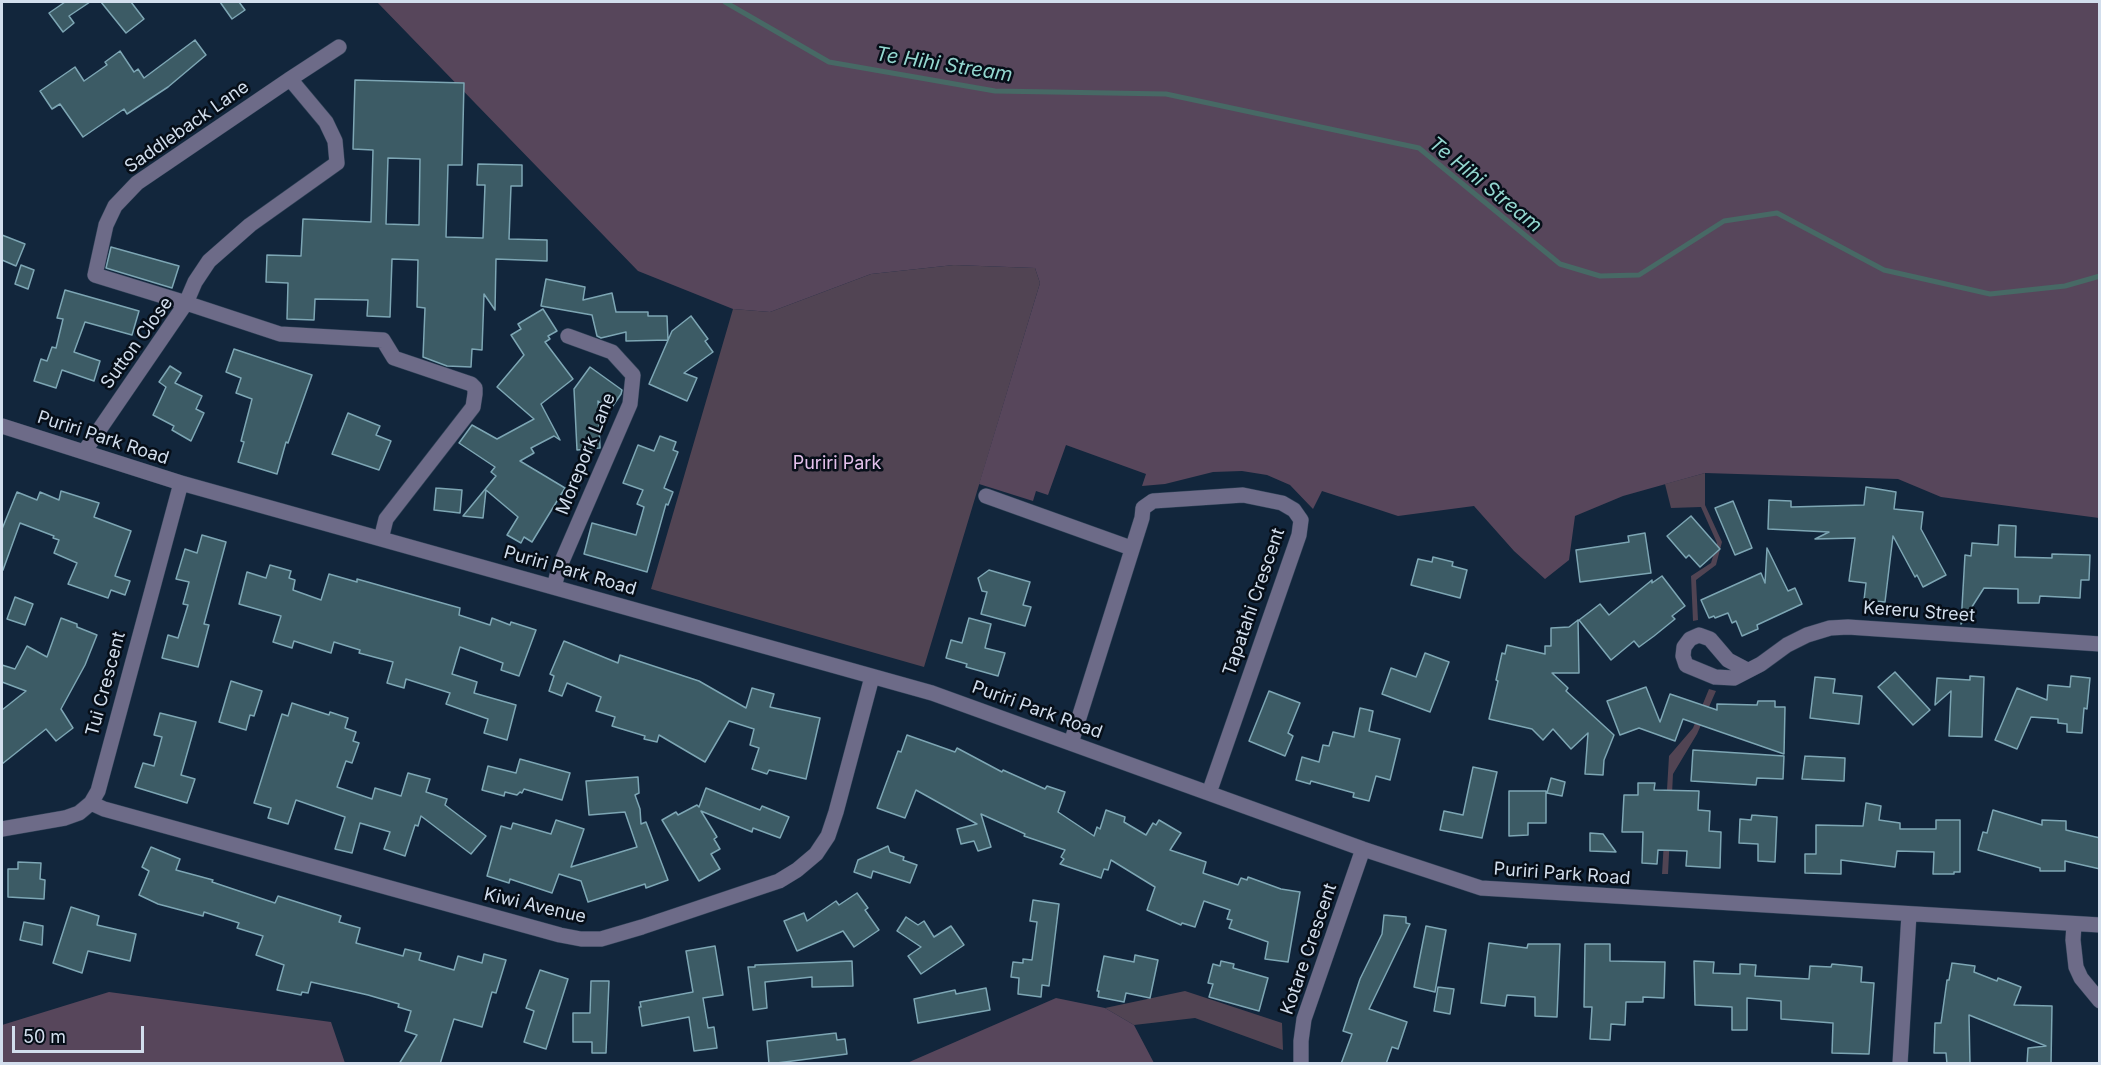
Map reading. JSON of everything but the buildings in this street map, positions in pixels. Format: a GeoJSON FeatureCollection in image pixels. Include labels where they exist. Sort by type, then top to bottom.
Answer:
{"type":"FeatureCollection","features":[{"type":"Feature","properties":{"kind":"street","name":"Saddleback Lane"},"geometry":{"type":"LineString","coordinates":[[186,303],[95,275],[106,225],[115,206],[136,183],[339,47]]}},
{"type":"Feature","properties":{"kind":"street"},"geometry":{"type":"LineString","coordinates":[[186,303],[195,282],[209,261],[250,225],[337,163],[335,141],[326,122],[290,79]]}},
{"type":"Feature","properties":{"kind":"street","name":"Sutton Close"},"geometry":{"type":"LineString","coordinates":[[84,452],[186,303],[280,334],[383,340],[394,358],[463,380],[475,388],[473,407],[386,519],[381,539]]}},
{"type":"Feature","properties":{"kind":"street","name":"Morepork Lane"},"geometry":{"type":"LineString","coordinates":[[554,587],[559,568],[630,404],[633,375],[612,352],[568,336]]}},
{"type":"Feature","properties":{"kind":"street","name":"Puriri Park Road"},"geometry":{"type":"LineString","coordinates":[[2,426],[181,483],[932,693],[1363,849],[1470,885],[1501,891],[2074,924]]}},
{"type":"Feature","properties":{"kind":"street","name":"Tui Crescent"},"geometry":{"type":"LineString","coordinates":[[91,802],[99,785],[181,483]]}},
{"type":"Feature","properties":{"kind":"street","name":"Tapatahi Crescent"},"geometry":{"type":"LineString","coordinates":[[1071,743],[1142,518],[1143,508],[1153,501],[1243,495],[1282,503],[1294,510],[1301,520],[1299,535],[1209,793]]}},
{"type":"Feature","properties":{"kind":"street"},"geometry":{"type":"LineString","coordinates":[[986,496],[1131,548]]}},
{"type":"Feature","properties":{"kind":"street","name":"Kereru Street"},"geometry":{"type":"LineString","coordinates":[[1747,670],[1761,664],[1787,645],[1807,635],[1830,628],[1848,627],[2100,644]]}},
{"type":"Feature","properties":{"kind":"street","name":"Kiwi Avenue"},"geometry":{"type":"LineString","coordinates":[[91,802],[104,809],[560,935],[581,939],[601,939],[779,881],[816,854],[828,836],[836,812],[872,676]]}},
{"type":"Feature","properties":{"kind":"street"},"geometry":{"type":"LineString","coordinates":[[2,829],[65,818],[79,813],[91,802]]}},
{"type":"Feature","properties":{"kind":"street","name":"Kotare Crescent"},"geometry":{"type":"LineString","coordinates":[[1300,1064],[1300,1041],[1304,1019],[1363,849]]}},
{"type":"Feature","properties":{"kind":"street"},"geometry":{"type":"LineString","coordinates":[[1900,1064],[1909,914]]}},
{"type":"Feature","properties":{"kind":"street"},"geometry":{"type":"LineString","coordinates":[[2100,925],[2074,924],[2073,940],[2076,967],[2081,978],[2100,1001]]}},
{"type":"Feature","properties":{"kind":"green space","name":"Puriri Park"},"geometry":{"type":"Polygon","coordinates":[[[954,265],[1035,268],[1040,283],[924,667],[651,589],[733,309],[770,312],[871,274],[954,265]]]}},
{"type":"Feature","properties":{"kind":"green space"},"geometry":{"type":"Polygon","coordinates":[[[1705,473],[1705,505],[1722,542],[1716,565],[1696,580],[1698,620],[1693,621],[1691,576],[1711,563],[1717,543],[1701,507],[1671,508],[1665,484],[1705,473]]]}},
{"type":"Feature","properties":{"kind":"green space"},"geometry":{"type":"Polygon","coordinates":[[[1709,689],[1716,691],[1697,734],[1673,774],[1668,874],[1662,874],[1669,756],[1693,728],[1709,689]]]}},
{"type":"Feature","properties":{"kind":"green space"},"geometry":{"type":"Polygon","coordinates":[[[1185,991],[1282,1023],[1283,1050],[1195,1018],[1134,1025],[1105,1008],[1185,991]]]}},
{"type":"Feature","properties":{"kind":"shaded area"},"geometry":{"type":"Polygon","coordinates":[[[377,2],[2099,2],[2099,518],[1941,497],[1898,479],[1705,473],[1623,496],[1575,516],[1569,560],[1545,579],[1514,551],[1474,506],[1398,516],[1322,491],[1313,509],[1290,485],[1267,475],[1242,471],[1213,472],[1165,484],[1142,486],[1146,474],[1066,445],[1048,495],[1036,491],[1033,501],[979,484],[1040,283],[1035,268],[954,265],[871,274],[770,312],[733,309],[638,271],[377,2]]]}},
{"type":"Feature","properties":{"kind":"shaded area"},"geometry":{"type":"Polygon","coordinates":[[[109,992],[331,1022],[345,1063],[2,1063],[2,1025],[109,992]]]}},
{"type":"Feature","properties":{"kind":"shaded area"},"geometry":{"type":"Polygon","coordinates":[[[1056,998],[1105,1008],[1134,1025],[1154,1063],[907,1063],[1056,998]]]}},
{"type":"Feature","properties":{"kind":"waterway","name":"Te Hihi Stream"},"geometry":{"type":"LineString","coordinates":[[725,2],[829,62],[995,91],[1166,94],[1419,148],[1560,264],[1600,276],[1639,275],[1724,221],[1777,213],[1884,270],[1990,294],[2065,286],[2100,276]]}}]}
